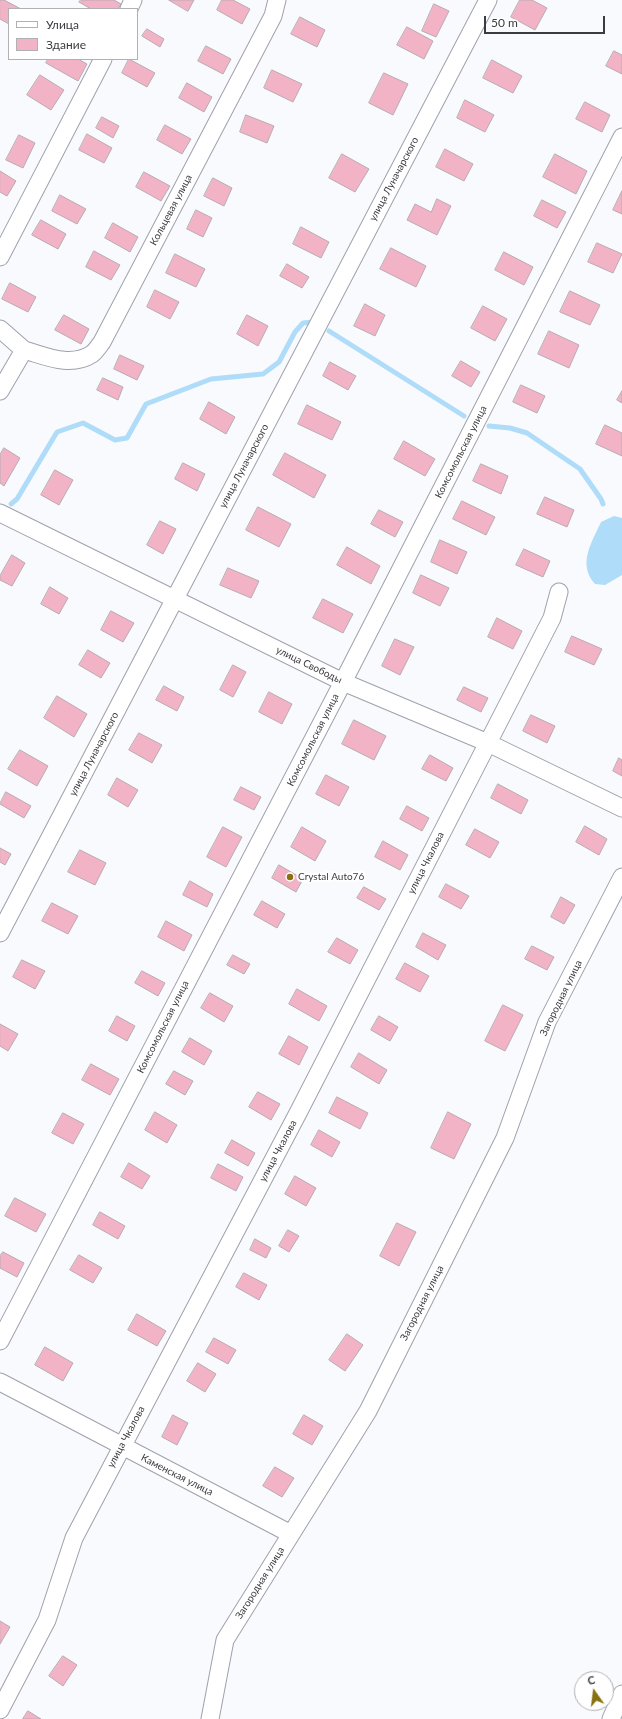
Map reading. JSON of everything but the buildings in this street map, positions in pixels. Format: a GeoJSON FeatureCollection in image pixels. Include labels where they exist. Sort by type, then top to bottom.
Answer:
{"type":"FeatureCollection","features":[{"type":"Feature","properties":{"kind":"street","name":"Кольцевая улица"},"geometry":{"type":"LineString","coordinates":[[0,329],[24,350],[59,360],[70,361],[93,354],[102,342],[273,16],[276,0]]}},
{"type":"Feature","properties":{"kind":"street","name":"улица Луначарского"},"geometry":{"type":"LineString","coordinates":[[0,933],[488,0]]}},
{"type":"Feature","properties":{"kind":"street"},"geometry":{"type":"LineString","coordinates":[[0,257],[102,60]]}},
{"type":"Feature","properties":{"kind":"street","name":"Комсомольская улица"},"geometry":{"type":"LineString","coordinates":[[0,1341],[343,682],[622,137]]}},
{"type":"Feature","properties":{"kind":"street"},"geometry":{"type":"LineString","coordinates":[[0,391],[24,350]]}},
{"type":"Feature","properties":{"kind":"street","name":"улица Свободы"},"geometry":{"type":"LineString","coordinates":[[0,513],[343,682],[488,743],[622,808]]}},
{"type":"Feature","properties":{"kind":"street","name":"улица Чкалова"},"geometry":{"type":"LineString","coordinates":[[0,1710],[48,1620],[74,1538],[298,1113],[488,743],[552,618],[559,592]]}},
{"type":"Feature","properties":{"kind":"street","name":"Загородная улица"},"geometry":{"type":"LineString","coordinates":[[210,1719],[225,1640],[368,1411],[506,1138],[547,1022],[622,877]]}},
{"type":"Feature","properties":{"kind":"street","name":"Каменская улица"},"geometry":{"type":"LineString","coordinates":[[0,1382],[291,1534]]}},
{"type":"Feature","properties":{"kind":"street"},"geometry":{"type":"LineString","coordinates":[[611,1719],[622,1694]]}},
{"type":"Feature","properties":{"kind":"water"},"geometry":{"type":"Polygon","coordinates":[[[614,516],[622,518],[622,575],[605,585],[595,584],[587,569],[590,545],[601,522],[614,516]]]}},
{"type":"Feature","properties":{"kind":"waterway"},"geometry":{"type":"LineString","coordinates":[[11,504],[17,499],[57,432],[83,423],[115,440],[127,438],[146,404],[211,379],[263,374],[279,362],[295,332],[303,323],[313,322]]}},
{"type":"Feature","properties":{"kind":"waterway"},"geometry":{"type":"LineString","coordinates":[[329,331],[464,416]]}},
{"type":"Feature","properties":{"kind":"waterway"},"geometry":{"type":"LineString","coordinates":[[489,426],[510,428],[527,433],[580,469],[603,504]]}},
{"type":"Feature","properties":{"kind":"place","name":"Crystal Auto76"},"geometry":{"type":"Point","coordinates":[290,877]}}]}
